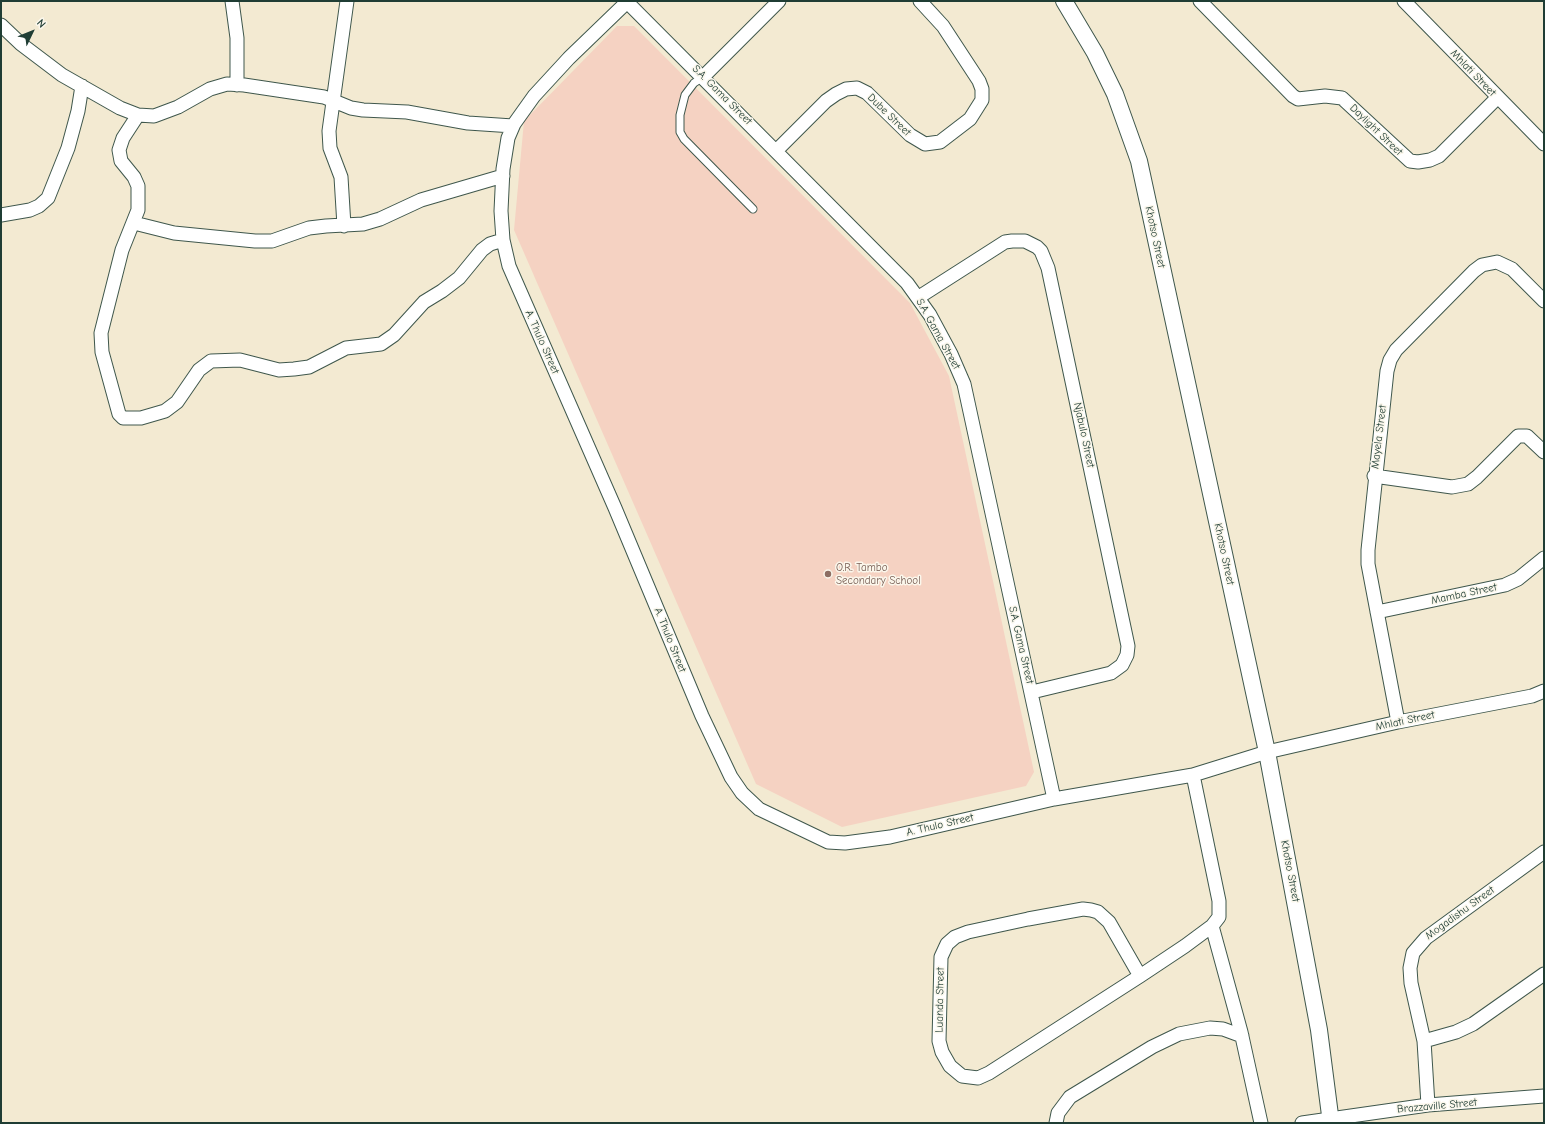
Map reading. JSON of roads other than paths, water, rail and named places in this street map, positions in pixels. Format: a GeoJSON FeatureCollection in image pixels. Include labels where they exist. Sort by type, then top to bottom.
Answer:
{"type":"FeatureCollection","features":[{"type":"Feature","properties":{"kind":"street"},"geometry":{"type":"LineString","coordinates":[[232,1],[237,46],[237,85]]}},
{"type":"Feature","properties":{"kind":"street"},"geometry":{"type":"LineString","coordinates":[[344,226],[341,177],[330,148],[329,130],[347,1]]}},
{"type":"Feature","properties":{"kind":"street","name":"S.A. Gama Street"},"geometry":{"type":"LineString","coordinates":[[627,1],[777,150],[907,283],[919,297],[952,354],[964,384],[1054,799]]}},
{"type":"Feature","properties":{"kind":"street","name":"A. Thulo Street"},"geometry":{"type":"LineString","coordinates":[[627,1],[569,58],[534,96],[513,126],[508,138],[503,176],[501,211],[503,240],[509,266],[615,508],[702,716],[731,777],[749,801],[759,809],[819,839],[836,844],[890,837],[1054,799],[1193,775],[1267,752]]}},
{"type":"Feature","properties":{"kind":"street"},"geometry":{"type":"LineString","coordinates":[[703,77],[779,1]]}},
{"type":"Feature","properties":{"kind":"street","name":"Dube Street"},"geometry":{"type":"LineString","coordinates":[[777,150],[826,101],[846,89],[857,88],[866,93],[910,135],[926,144],[940,142],[970,119],[982,100],[982,89],[979,81],[943,26],[920,1]]}},
{"type":"Feature","properties":{"kind":"street","name":"Daylight Street"},"geometry":{"type":"LineString","coordinates":[[1200,1],[1292,96],[1298,99],[1325,96],[1342,98],[1410,161],[1418,162],[1430,160],[1439,156],[1497,98]]}},
{"type":"Feature","properties":{"kind":"street","name":"Mhlati Street"},"geometry":{"type":"LineString","coordinates":[[1404,1],[1497,98],[1544,144]]}},
{"type":"Feature","properties":{"kind":"street","name":"Khotso Street"},"geometry":{"type":"LineString","coordinates":[[1072,4],[1115,94],[1139,161],[1267,752],[1320,1030],[1331,1121]]}},
{"type":"Feature","properties":{"kind":"street"},"geometry":{"type":"LineString","coordinates":[[1,25],[62,75],[120,108],[138,116],[158,114],[178,107],[215,87],[227,84],[311,95],[334,100],[351,108],[363,110],[407,112],[468,123],[513,126]]}},
{"type":"Feature","properties":{"kind":"street"},"geometry":{"type":"LineString","coordinates":[[1,215],[30,210],[39,206],[48,198],[68,148],[78,111],[82,86]]}},
{"type":"Feature","properties":{"kind":"street"},"geometry":{"type":"LineString","coordinates":[[138,116],[122,138],[119,150],[121,161],[134,177],[138,186],[138,210],[117,268],[102,333],[102,352],[119,414],[124,418],[140,418],[165,411],[177,402],[199,370],[211,361],[240,360],[274,369],[294,369],[309,367],[346,348],[381,344],[394,335],[424,302],[459,278],[482,250],[490,244],[503,240]]}},
{"type":"Feature","properties":{"kind":"street"},"geometry":{"type":"LineString","coordinates":[[134,223],[174,233],[255,241],[282,239],[309,228],[363,224],[380,219],[421,200],[503,176]]}},
{"type":"Feature","properties":{"kind":"street","name":"Njabulo Street"},"geometry":{"type":"LineString","coordinates":[[919,297],[1005,242],[1019,240],[1032,243],[1042,251],[1046,260],[1128,646],[1127,656],[1122,665],[1111,673],[1032,692]]}},
{"type":"Feature","properties":{"kind":"street","name":"Mayela Street"},"geometry":{"type":"LineString","coordinates":[[1398,722],[1368,564],[1374,476],[1386,371],[1396,350],[1401,344],[1474,271],[1490,262],[1497,262],[1512,269],[1544,301]]}},
{"type":"Feature","properties":{"kind":"street"},"geometry":{"type":"LineString","coordinates":[[1374,476],[1452,488],[1468,484],[1477,477],[1518,436],[1528,436],[1544,452]]}},
{"type":"Feature","properties":{"kind":"street","name":"Mamba Street"},"geometry":{"type":"LineString","coordinates":[[1377,612],[1505,585],[1518,579],[1544,558]]}},
{"type":"Feature","properties":{"kind":"street","name":"Mhlati Street"},"geometry":{"type":"LineString","coordinates":[[1267,752],[1398,722],[1532,696],[1544,691]]}},
{"type":"Feature","properties":{"kind":"street"},"geometry":{"type":"LineString","coordinates":[[1193,775],[1219,901],[1219,916],[1212,926],[1242,1036],[1261,1123]]}},
{"type":"Feature","properties":{"kind":"street","name":"Mogadishu Street"},"geometry":{"type":"LineString","coordinates":[[1428,1105],[1424,1041],[1411,983],[1410,968],[1413,953],[1426,938],[1544,852]]}},
{"type":"Feature","properties":{"kind":"street","name":"Luanda Street"},"geometry":{"type":"LineString","coordinates":[[1140,976],[1109,922],[1104,916],[1091,910],[1082,909],[1028,919],[955,936],[947,944],[941,957],[939,1041],[942,1052],[950,1066],[957,1072],[969,1077],[978,1078],[990,1073],[1140,976],[1212,926]]}},
{"type":"Feature","properties":{"kind":"street"},"geometry":{"type":"LineString","coordinates":[[1424,1041],[1456,1032],[1473,1024],[1544,974]]}},
{"type":"Feature","properties":{"kind":"street"},"geometry":{"type":"LineString","coordinates":[[1056,1123],[1058,1113],[1070,1097],[1152,1047],[1180,1034],[1210,1028],[1223,1030],[1242,1036]]}},
{"type":"Feature","properties":{"kind":"street","name":"Brazzaville Street"},"geometry":{"type":"LineString","coordinates":[[1302,1123],[1331,1121],[1428,1105],[1544,1096]]}},
{"type":"Feature","properties":{"kind":"lane"},"geometry":{"type":"LineString","coordinates":[[703,77],[694,83],[685,95],[680,115],[680,132],[684,139],[753,209]]}},
{"type":"Feature","properties":{"kind":"place","name":"O.R. Tambo Secondary School"},"geometry":{"type":"Point","coordinates":[828,574]}}]}
